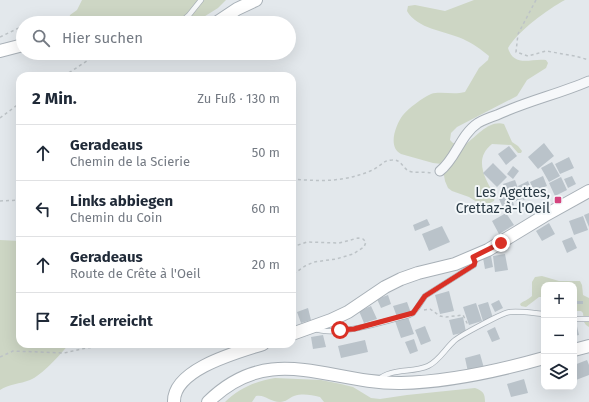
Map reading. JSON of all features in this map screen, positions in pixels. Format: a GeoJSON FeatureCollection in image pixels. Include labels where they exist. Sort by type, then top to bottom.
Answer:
{"type":"FeatureCollection","features":[{"type":"Feature","properties":{"kind":"street"},"geometry":{"type":"LineString","coordinates":[[226,16],[256,0]]}},
{"type":"Feature","properties":{"kind":"street"},"geometry":{"type":"LineString","coordinates":[[0,51],[16,47]]}},
{"type":"Feature","properties":{"kind":"street"},"geometry":{"type":"LineString","coordinates":[[440,171],[446,165],[470,130],[478,123],[518,105],[561,92],[589,81]]}},
{"type":"Feature","properties":{"kind":"street"},"geometry":{"type":"LineString","coordinates":[[296,332],[348,312],[401,279],[418,273],[448,266],[473,257],[501,243],[544,216],[589,191]]}},
{"type":"Feature","properties":{"kind":"street"},"geometry":{"type":"LineString","coordinates":[[577,349],[589,346]]}},
{"type":"Feature","properties":{"kind":"street"},"geometry":{"type":"LineString","coordinates":[[174,402],[175,393],[178,387],[197,371],[217,360],[251,348]]}},
{"type":"Feature","properties":{"kind":"street"},"geometry":{"type":"LineString","coordinates":[[208,402],[222,389],[240,378],[270,369],[300,369],[377,382],[403,383],[451,379],[490,372],[541,359]]}},
{"type":"Feature","properties":{"kind":"lane"},"geometry":{"type":"LineString","coordinates":[[188,16],[201,0]]}},
{"type":"Feature","properties":{"kind":"lane"},"geometry":{"type":"LineString","coordinates":[[312,326],[315,330],[354,329],[411,314],[425,296],[474,265],[475,262],[473,257]]}},
{"type":"Feature","properties":{"kind":"lane"},"geometry":{"type":"LineString","coordinates":[[377,382],[380,378],[386,375],[429,366],[436,361],[456,339],[509,312],[541,314]]}},
{"type":"Feature","properties":{"kind":"lane"},"geometry":{"type":"LineString","coordinates":[[577,318],[589,319]]}},
{"type":"Feature","properties":{"kind":"path"},"geometry":{"type":"LineString","coordinates":[[536,0],[518,34],[516,52],[528,56],[546,51],[589,60]]}},
{"type":"Feature","properties":{"kind":"path"},"geometry":{"type":"LineString","coordinates":[[0,38],[16,30]]}},
{"type":"Feature","properties":{"kind":"path"},"geometry":{"type":"LineString","coordinates":[[70,72],[88,60]]}},
{"type":"Feature","properties":{"kind":"path"},"geometry":{"type":"LineString","coordinates":[[0,118],[16,106]]}},
{"type":"Feature","properties":{"kind":"path"},"geometry":{"type":"LineString","coordinates":[[296,179],[326,180],[359,175],[379,166],[384,161],[393,159],[399,161],[407,170],[432,173],[440,171]]}},
{"type":"Feature","properties":{"kind":"path"},"geometry":{"type":"LineString","coordinates":[[0,201],[16,200]]}},
{"type":"Feature","properties":{"kind":"path"},"geometry":{"type":"LineString","coordinates":[[296,246],[307,242],[339,242],[358,238],[363,239],[366,242],[364,247],[353,254],[336,259],[314,262],[296,272]]}},
{"type":"Feature","properties":{"kind":"path"},"geometry":{"type":"LineString","coordinates":[[411,314],[430,309],[440,316],[446,317],[462,315],[465,317],[470,332]]}},
{"type":"Feature","properties":{"kind":"path"},"geometry":{"type":"LineString","coordinates":[[0,357],[13,351],[64,353],[86,348]]}},
{"type":"Feature","properties":{"kind":"green space"},"geometry":{"type":"Polygon","coordinates":[[[82,0],[226,0],[218,8],[205,16],[70,16],[77,10],[82,0]]]}},
{"type":"Feature","properties":{"kind":"green space"},"geometry":{"type":"Polygon","coordinates":[[[474,0],[565,0],[534,21],[513,41],[508,48],[514,58],[519,60],[546,60],[548,63],[546,68],[527,80],[517,96],[457,127],[451,133],[450,140],[453,143],[466,144],[488,126],[499,123],[504,124],[512,142],[522,151],[521,153],[518,153],[511,145],[492,144],[486,150],[483,156],[483,169],[495,196],[494,201],[480,204],[469,197],[448,188],[445,181],[442,164],[401,154],[394,146],[394,135],[398,124],[403,115],[409,109],[431,94],[465,92],[479,68],[488,60],[489,56],[470,42],[424,26],[417,22],[407,11],[408,6],[415,5],[445,11],[474,0]]]}},
{"type":"Feature","properties":{"kind":"green space"},"geometry":{"type":"Polygon","coordinates":[[[0,240],[16,241],[16,348],[65,348],[51,364],[35,378],[7,386],[0,390],[0,240]]]}},
{"type":"Feature","properties":{"kind":"green space"},"geometry":{"type":"Polygon","coordinates":[[[542,276],[559,281],[580,281],[583,295],[589,298],[589,327],[584,322],[583,313],[581,311],[577,311],[577,282],[541,282],[541,297],[526,307],[521,306],[520,304],[532,296],[532,282],[535,277],[542,276]]]}},
{"type":"Feature","properties":{"kind":"green space"},"geometry":{"type":"Polygon","coordinates":[[[275,378],[321,380],[341,384],[353,387],[371,398],[380,399],[475,388],[483,393],[485,396],[485,402],[324,402],[320,397],[304,394],[294,396],[282,402],[276,402],[265,397],[256,396],[252,402],[225,402],[230,397],[248,386],[275,378]]]}},
{"type":"Feature","properties":{"kind":"building"},"geometry":{"type":"Polygon","coordinates":[[[544,143],[554,156],[538,169],[528,157],[544,143]]]}},
{"type":"Feature","properties":{"kind":"building"},"geometry":{"type":"Polygon","coordinates":[[[509,146],[517,156],[506,165],[498,154],[509,146]]]}},
{"type":"Feature","properties":{"kind":"building"},"geometry":{"type":"Polygon","coordinates":[[[569,157],[574,168],[560,174],[555,164],[569,157]]]}},
{"type":"Feature","properties":{"kind":"building"},"geometry":{"type":"Polygon","coordinates":[[[552,162],[560,176],[549,182],[541,168],[552,162]]]}},
{"type":"Feature","properties":{"kind":"building"},"geometry":{"type":"Polygon","coordinates":[[[493,163],[507,177],[497,187],[483,173],[493,163]]]}},
{"type":"Feature","properties":{"kind":"building"},"geometry":{"type":"Polygon","coordinates":[[[513,166],[519,171],[513,179],[507,174],[513,166]]]}},
{"type":"Feature","properties":{"kind":"building"},"geometry":{"type":"Polygon","coordinates":[[[543,176],[547,186],[534,191],[530,182],[543,176]]]}},
{"type":"Feature","properties":{"kind":"building"},"geometry":{"type":"Polygon","coordinates":[[[572,176],[576,184],[568,188],[564,179],[572,176]]]}},
{"type":"Feature","properties":{"kind":"building"},"geometry":{"type":"Polygon","coordinates":[[[561,177],[567,190],[555,196],[549,183],[561,177]]]}},
{"type":"Feature","properties":{"kind":"building"},"geometry":{"type":"Polygon","coordinates":[[[515,180],[522,199],[513,202],[514,205],[504,210],[499,199],[508,196],[503,184],[515,180]]]}},
{"type":"Feature","properties":{"kind":"building"},"geometry":{"type":"Polygon","coordinates":[[[528,181],[534,196],[523,200],[518,186],[528,181]]]}},
{"type":"Feature","properties":{"kind":"building"},"geometry":{"type":"Polygon","coordinates":[[[506,213],[514,225],[499,234],[492,221],[506,213]]]}},
{"type":"Feature","properties":{"kind":"building"},"geometry":{"type":"Polygon","coordinates":[[[589,213],[589,227],[584,215],[589,213]]]}},
{"type":"Feature","properties":{"kind":"building"},"geometry":{"type":"Polygon","coordinates":[[[583,216],[588,230],[574,235],[569,221],[583,216]]]}},
{"type":"Feature","properties":{"kind":"building"},"geometry":{"type":"Polygon","coordinates":[[[427,219],[430,225],[415,231],[413,225],[427,219]]]}},
{"type":"Feature","properties":{"kind":"building"},"geometry":{"type":"Polygon","coordinates":[[[549,223],[555,234],[542,241],[536,231],[549,223]]]}},
{"type":"Feature","properties":{"kind":"building"},"geometry":{"type":"Polygon","coordinates":[[[442,226],[450,242],[429,251],[422,234],[442,226]]]}},
{"type":"Feature","properties":{"kind":"building"},"geometry":{"type":"Polygon","coordinates":[[[572,237],[577,248],[567,253],[562,241],[572,237]]]}},
{"type":"Feature","properties":{"kind":"building"},"geometry":{"type":"Polygon","coordinates":[[[505,254],[508,270],[495,272],[493,256],[505,254]]]}},
{"type":"Feature","properties":{"kind":"building"},"geometry":{"type":"Polygon","coordinates":[[[491,256],[493,267],[485,269],[483,258],[491,256]]]}},
{"type":"Feature","properties":{"kind":"building"},"geometry":{"type":"Polygon","coordinates":[[[449,291],[454,311],[440,314],[435,295],[449,291]]]}},
{"type":"Feature","properties":{"kind":"building"},"geometry":{"type":"Polygon","coordinates":[[[388,295],[391,304],[381,308],[377,299],[388,295]]]}},
{"type":"Feature","properties":{"kind":"building"},"geometry":{"type":"Polygon","coordinates":[[[499,300],[503,308],[495,312],[491,304],[499,300]]]}},
{"type":"Feature","properties":{"kind":"building"},"geometry":{"type":"Polygon","coordinates":[[[577,301],[583,301],[583,304],[577,304],[577,301]]]}},
{"type":"Feature","properties":{"kind":"building"},"geometry":{"type":"Polygon","coordinates":[[[407,302],[411,313],[397,317],[393,306],[407,302]]]}},
{"type":"Feature","properties":{"kind":"building"},"geometry":{"type":"Polygon","coordinates":[[[488,302],[493,318],[483,321],[478,305],[488,302]]]}},
{"type":"Feature","properties":{"kind":"building"},"geometry":{"type":"Polygon","coordinates":[[[476,303],[482,321],[469,325],[463,307],[476,303]]]}},
{"type":"Feature","properties":{"kind":"building"},"geometry":{"type":"Polygon","coordinates":[[[371,306],[377,319],[364,323],[359,311],[371,306]]]}},
{"type":"Feature","properties":{"kind":"building"},"geometry":{"type":"Polygon","coordinates":[[[308,308],[311,320],[301,323],[297,312],[308,308]]]}},
{"type":"Feature","properties":{"kind":"building"},"geometry":{"type":"Polygon","coordinates":[[[408,317],[414,334],[401,338],[395,321],[408,317]]]}},
{"type":"Feature","properties":{"kind":"building"},"geometry":{"type":"Polygon","coordinates":[[[463,317],[466,332],[453,335],[449,320],[463,317]]]}},
{"type":"Feature","properties":{"kind":"building"},"geometry":{"type":"Polygon","coordinates":[[[425,326],[431,341],[421,345],[415,330],[425,326]]]}},
{"type":"Feature","properties":{"kind":"building"},"geometry":{"type":"Polygon","coordinates":[[[495,327],[500,339],[492,342],[487,331],[495,327]]]}},
{"type":"Feature","properties":{"kind":"building"},"geometry":{"type":"Polygon","coordinates":[[[323,335],[326,347],[313,349],[311,337],[323,335]]]}},
{"type":"Feature","properties":{"kind":"building"},"geometry":{"type":"Polygon","coordinates":[[[414,339],[418,351],[410,354],[405,342],[414,339]]]}},
{"type":"Feature","properties":{"kind":"building"},"geometry":{"type":"Polygon","coordinates":[[[365,340],[368,352],[341,358],[338,346],[365,340]]]}},
{"type":"Feature","properties":{"kind":"building"},"geometry":{"type":"Polygon","coordinates":[[[480,354],[484,368],[468,372],[465,358],[480,354]]]}},
{"type":"Feature","properties":{"kind":"building"},"geometry":{"type":"Polygon","coordinates":[[[587,360],[589,365],[589,375],[577,380],[577,364],[587,360]]]}},
{"type":"Feature","properties":{"kind":"building"},"geometry":{"type":"Polygon","coordinates":[[[524,379],[528,393],[511,397],[507,384],[524,379]]]}},
{"type":"Feature","properties":{"kind":"place","name":"Les Agettes, Crettaz-à-l'Oeil"},"geometry":{"type":"Point","coordinates":[558,200]}},
{"type":"Feature","properties":{"kind":"route"},"geometry":{"type":"LineString","coordinates":[[340,330],[354,329],[413,313],[425,296],[474,265],[475,262],[473,257],[501,243]]}}]}
